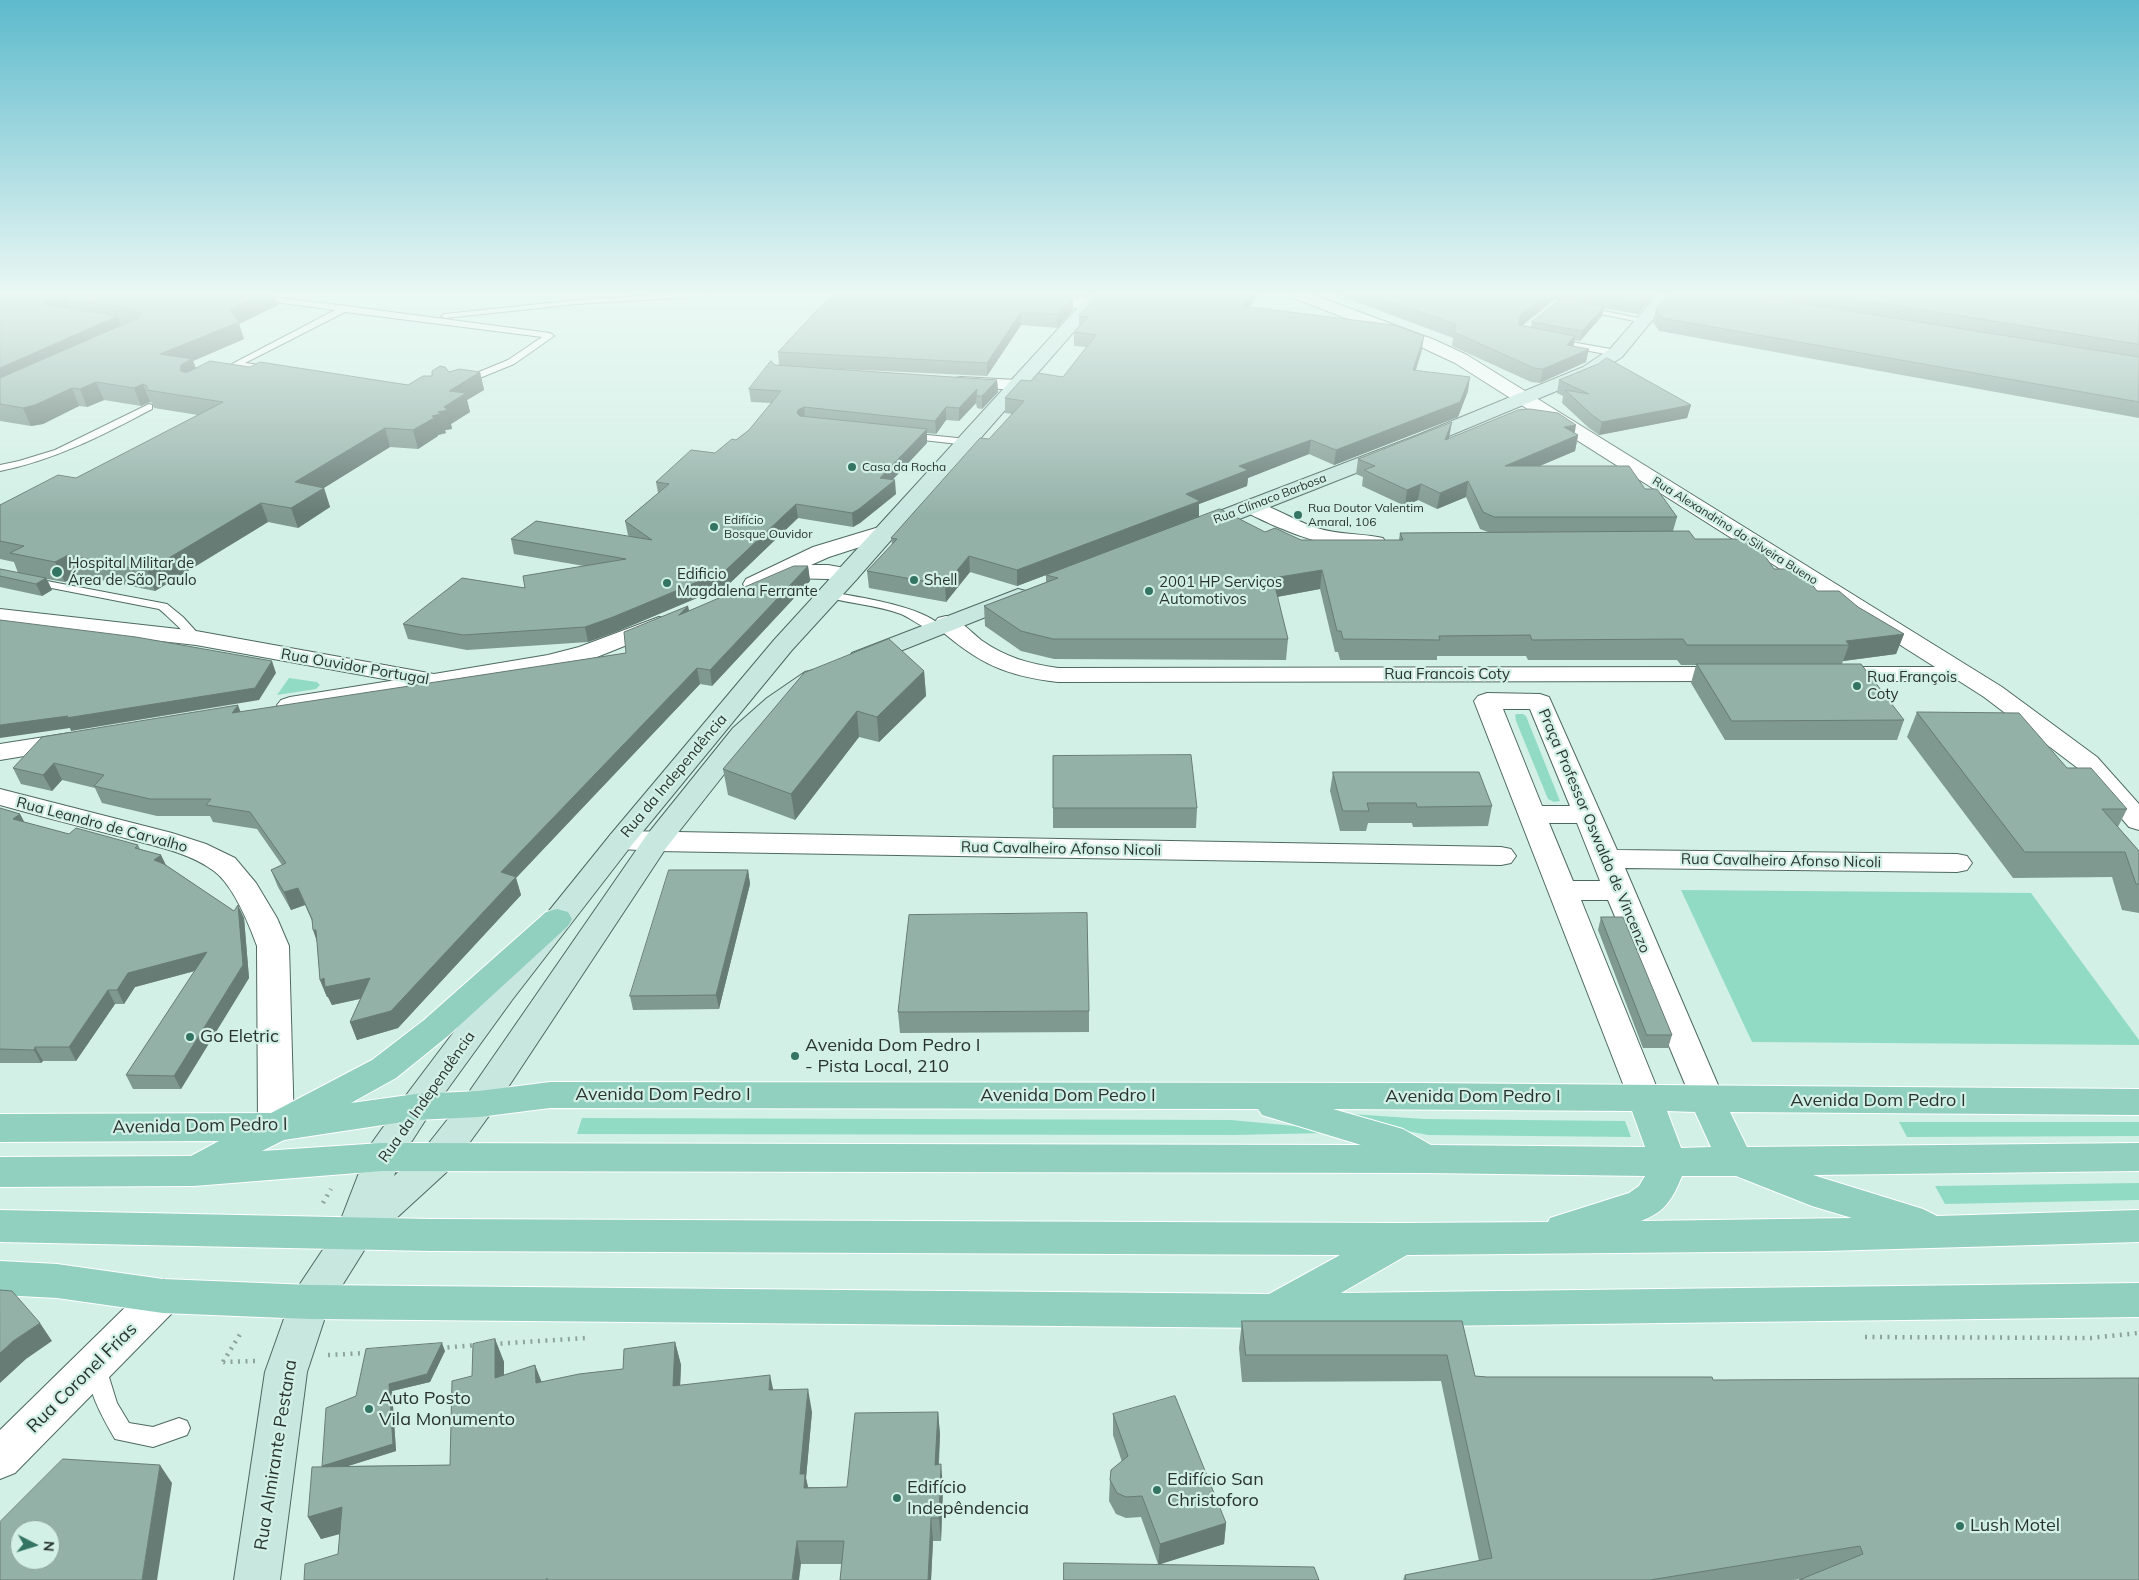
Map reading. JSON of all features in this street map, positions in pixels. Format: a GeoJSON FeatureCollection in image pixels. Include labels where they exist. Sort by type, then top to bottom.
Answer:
{"type":"FeatureCollection","features":[{"type":"Feature","properties":{"kind":"main road","name":"Rua da Independência"},"geometry":{"type":"LineString","coordinates":[[310,1302],[354,1232],[382,1157],[416,1107],[557,920],[620,840],[783,645],[889,530],[1033,368]]}},
{"type":"Feature","properties":{"kind":"main road","name":"Rua Clímaco Barbosa"},"geometry":{"type":"LineString","coordinates":[[1177,535],[1524,400],[1594,368]]}},
{"type":"Feature","properties":{"kind":"main road"},"geometry":{"type":"LineString","coordinates":[[783,645],[786,656],[798,668],[831,670],[1038,588]]}},
{"type":"Feature","properties":{"kind":"main road","name":"Rua da Independência"},"geometry":{"type":"LineString","coordinates":[[354,1232],[438,1158],[479,1104],[656,842],[742,734],[776,703],[831,670]]}},
{"type":"Feature","properties":{"kind":"main road"},"geometry":{"type":"LineString","coordinates":[[194,1171],[384,1069],[436,1028],[505,964],[557,920]]}},
{"type":"Feature","properties":{"kind":"main road","name":"Avenida Dom Pedro I"},"geometry":{"type":"LineString","coordinates":[[0,1128],[276,1127],[416,1107],[479,1104],[550,1095],[1644,1098],[2139,1102]]}},
{"type":"Feature","properties":{"kind":"main road"},"geometry":{"type":"LineString","coordinates":[[1243,1097],[1390,1139],[1426,1159]]}},
{"type":"Feature","properties":{"kind":"main road"},"geometry":{"type":"LineString","coordinates":[[1644,1098],[1670,1162]]}},
{"type":"Feature","properties":{"kind":"main road"},"geometry":{"type":"LineString","coordinates":[[1707,1099],[1735,1160],[1825,1195],[1944,1232]]}},
{"type":"Feature","properties":{"kind":"main road"},"geometry":{"type":"LineString","coordinates":[[0,1172],[194,1171],[382,1157],[1426,1159],[1670,1162],[2139,1157]]}},
{"type":"Feature","properties":{"kind":"main road"},"geometry":{"type":"LineString","coordinates":[[1526,1239],[1583,1224],[1631,1208],[1650,1199],[1670,1162]]}},
{"type":"Feature","properties":{"kind":"main road"},"geometry":{"type":"LineString","coordinates":[[0,1226],[431,1235],[1401,1239],[1826,1235],[2139,1226]]}},
{"type":"Feature","properties":{"kind":"main road"},"geometry":{"type":"LineString","coordinates":[[1273,1311],[1401,1239]]}},
{"type":"Feature","properties":{"kind":"main road"},"geometry":{"type":"LineString","coordinates":[[0,1278],[57,1281],[163,1296],[310,1302],[1273,1311],[2139,1300]]}},
{"type":"Feature","properties":{"kind":"main road","name":"Rua Almirante Pestana"},"geometry":{"type":"LineString","coordinates":[[257,1580],[286,1372],[310,1302]]}},
{"type":"Feature","properties":{"kind":"street","name":"Rua Alexandrino da Silveira Bueno"},"geometry":{"type":"LineString","coordinates":[[1474,368],[1993,692],[2088,763],[2139,821]]}},
{"type":"Feature","properties":{"kind":"street"},"geometry":{"type":"LineString","coordinates":[[941,381],[1017,385]]}},
{"type":"Feature","properties":{"kind":"street"},"geometry":{"type":"LineString","coordinates":[[1251,507],[1315,536],[1341,541],[1396,543]]}},
{"type":"Feature","properties":{"kind":"street"},"geometry":{"type":"LineString","coordinates":[[731,594],[784,572],[794,564],[821,552],[889,530]]}},
{"type":"Feature","properties":{"kind":"street"},"geometry":{"type":"LineString","coordinates":[[1712,542],[1751,541]]}},
{"type":"Feature","properties":{"kind":"street"},"geometry":{"type":"LineString","coordinates":[[784,572],[819,572],[848,575]]}},
{"type":"Feature","properties":{"kind":"street","name":"Rua Ouvidor Portugal"},"geometry":{"type":"LineString","coordinates":[[0,616],[196,638],[434,681],[548,662],[588,652],[678,616]]}},
{"type":"Feature","properties":{"kind":"street","name":"Rua Francois Coty"},"geometry":{"type":"LineString","coordinates":[[941,625],[999,662],[1032,672],[1058,674],[1756,674]]}},
{"type":"Feature","properties":{"kind":"street"},"geometry":{"type":"LineString","coordinates":[[1806,674],[1963,674]]}},
{"type":"Feature","properties":{"kind":"street"},"geometry":{"type":"LineString","coordinates":[[266,709],[434,681]]}},
{"type":"Feature","properties":{"kind":"street","name":"Praça Professor Oswaldo de Vincenzo"},"geometry":{"type":"LineString","coordinates":[[1644,1098],[1487,701],[1540,702],[1707,1099]]}},
{"type":"Feature","properties":{"kind":"street"},"geometry":{"type":"LineString","coordinates":[[0,752],[89,738]]}},
{"type":"Feature","properties":{"kind":"street","name":"Rua Leandro de Carvalho"},"geometry":{"type":"LineString","coordinates":[[0,797],[196,850],[225,865],[245,890],[262,918],[273,946],[276,1127]]}},
{"type":"Feature","properties":{"kind":"street"},"geometry":{"type":"LineString","coordinates":[[1532,814],[1588,814]]}},
{"type":"Feature","properties":{"kind":"street","name":"Rua Cavalheiro Afonso Nicoli"},"geometry":{"type":"LineString","coordinates":[[620,840],[1501,856]]}},
{"type":"Feature","properties":{"kind":"street","name":"Rua Cavalheiro Afonso Nicoli"},"geometry":{"type":"LineString","coordinates":[[1606,859],[1957,863]]}},
{"type":"Feature","properties":{"kind":"street"},"geometry":{"type":"LineString","coordinates":[[1562,891],[1619,890]]}},
{"type":"Feature","properties":{"kind":"street","name":"Rua Coronel Frias"},"geometry":{"type":"LineString","coordinates":[[0,1459],[163,1296]]}},
{"type":"Feature","properties":{"kind":"lane"},"geometry":{"type":"LineString","coordinates":[[262,368],[285,371]]}},
{"type":"Feature","properties":{"kind":"lane"},"geometry":{"type":"LineString","coordinates":[[455,386],[498,368]]}},
{"type":"Feature","properties":{"kind":"lane"},"geometry":{"type":"LineString","coordinates":[[0,468],[31,462],[57,454],[149,407]]}},
{"type":"Feature","properties":{"kind":"lane"},"geometry":{"type":"LineString","coordinates":[[893,434],[967,442]]}},
{"type":"Feature","properties":{"kind":"lane"},"geometry":{"type":"LineString","coordinates":[[0,575],[163,606],[179,619],[196,638]]}},
{"type":"Feature","properties":{"kind":"lane"},"geometry":{"type":"LineString","coordinates":[[830,595],[884,605],[941,625]]}},
{"type":"Feature","properties":{"kind":"lane"},"geometry":{"type":"LineString","coordinates":[[96,1365],[107,1406],[123,1432],[153,1437],[179,1428]]}},
{"type":"Feature","properties":{"kind":"green space"},"geometry":{"type":"Polygon","coordinates":[[[289,678],[317,682],[320,685],[316,689],[277,695],[289,678]]]}},
{"type":"Feature","properties":{"kind":"green space"},"geometry":{"type":"Polygon","coordinates":[[[1515,715],[1526,716],[1560,801],[1554,802],[1548,799],[1516,721],[1515,715]]]}},
{"type":"Feature","properties":{"kind":"green space"},"geometry":{"type":"Polygon","coordinates":[[[1681,890],[2031,893],[2139,1040],[2139,1045],[1752,1042],[1681,890]]]}},
{"type":"Feature","properties":{"kind":"green space"},"geometry":{"type":"Polygon","coordinates":[[[1323,1112],[1424,1119],[1625,1121],[1631,1137],[1428,1135],[1324,1115],[1323,1112]]]}},
{"type":"Feature","properties":{"kind":"green space"},"geometry":{"type":"Polygon","coordinates":[[[582,1118],[1231,1120],[1327,1129],[1327,1133],[1233,1135],[577,1134],[582,1118]]]}},
{"type":"Feature","properties":{"kind":"green space"},"geometry":{"type":"Polygon","coordinates":[[[1899,1122],[2139,1122],[2139,1136],[1907,1137],[1899,1122]]]}},
{"type":"Feature","properties":{"kind":"green space"},"geometry":{"type":"Polygon","coordinates":[[[2139,1183],[2139,1200],[1945,1204],[1935,1186],[2139,1183]]]}},
{"type":"Feature","properties":{"kind":"building"},"geometry":{"type":"Polygon","coordinates":[[[24,368],[180,368],[182,372],[188,372],[197,368],[297,368],[408,385],[423,376],[432,376],[432,371],[437,368],[446,368],[449,372],[459,369],[480,372],[449,391],[466,393],[444,407],[448,410],[438,412],[441,414],[432,416],[434,418],[413,430],[385,428],[295,482],[324,488],[291,508],[261,503],[147,571],[68,555],[55,562],[10,553],[24,546],[0,541],[0,505],[58,475],[76,478],[223,402],[147,390],[147,386],[143,384],[134,388],[96,382],[80,389],[72,388],[35,405],[23,408],[0,404],[0,378],[24,368]]]}},
{"type":"Feature","properties":{"kind":"building"},"geometry":{"type":"Polygon","coordinates":[[[766,368],[815,368],[997,380],[982,396],[976,396],[977,389],[959,408],[946,407],[935,421],[804,407],[798,410],[797,413],[800,416],[927,429],[880,478],[895,480],[859,509],[852,513],[796,504],[726,570],[613,617],[585,627],[463,635],[403,624],[462,578],[525,588],[523,576],[626,559],[511,539],[536,521],[652,540],[625,521],[669,484],[656,482],[691,450],[715,453],[732,439],[736,440],[749,430],[781,391],[749,389],[766,368]]]}},
{"type":"Feature","properties":{"kind":"building"},"geometry":{"type":"Polygon","coordinates":[[[1070,368],[1414,368],[1413,370],[1470,377],[1460,402],[1336,450],[1311,440],[1239,466],[1248,470],[1186,494],[1200,501],[1017,570],[969,556],[945,585],[867,571],[897,539],[891,538],[980,438],[989,439],[1024,401],[1005,398],[1021,380],[1031,381],[1038,373],[1063,377],[1070,368]]]}},
{"type":"Feature","properties":{"kind":"building"},"geometry":{"type":"Polygon","coordinates":[[[1589,368],[1624,368],[1691,405],[1602,422],[1565,390],[1589,394],[1559,380],[1589,368]]]}},
{"type":"Feature","properties":{"kind":"building"},"geometry":{"type":"Polygon","coordinates":[[[1944,368],[2139,368],[2139,402],[1944,368]]]}},
{"type":"Feature","properties":{"kind":"building"},"geometry":{"type":"Polygon","coordinates":[[[1530,409],[1558,413],[1576,425],[1564,427],[1578,435],[1505,466],[1629,466],[1645,489],[1657,489],[1677,517],[1494,517],[1483,512],[1468,481],[1440,493],[1421,484],[1407,490],[1364,470],[1375,466],[1358,459],[1452,422],[1445,440],[1518,410],[1530,409]]]}},
{"type":"Feature","properties":{"kind":"building"},"geometry":{"type":"Polygon","coordinates":[[[1220,509],[1265,532],[1275,528],[1301,540],[1403,540],[1400,533],[1689,531],[1695,539],[1753,539],[1774,569],[1800,569],[1817,591],[1839,591],[1858,607],[1904,634],[1846,641],[1849,645],[1687,645],[1683,639],[1532,640],[1530,635],[1439,636],[1440,640],[1343,639],[1341,631],[1337,631],[1322,570],[1273,578],[1288,639],[1053,639],[1021,631],[984,606],[1058,578],[1046,575],[1220,509]]]}},
{"type":"Feature","properties":{"kind":"building"},"geometry":{"type":"Polygon","coordinates":[[[794,566],[808,566],[710,670],[697,668],[501,872],[516,877],[391,1011],[350,1022],[370,978],[325,987],[324,978],[320,980],[316,930],[313,930],[312,919],[298,888],[284,892],[271,870],[286,863],[250,812],[206,805],[211,799],[150,799],[94,786],[104,775],[54,763],[43,775],[13,768],[42,737],[238,705],[232,713],[626,653],[624,632],[688,606],[679,615],[794,566]]]}},
{"type":"Feature","properties":{"kind":"building"},"geometry":{"type":"Polygon","coordinates":[[[0,569],[46,578],[36,584],[0,576],[0,569]]]}},
{"type":"Feature","properties":{"kind":"building"},"geometry":{"type":"Polygon","coordinates":[[[0,620],[136,637],[272,661],[255,688],[66,718],[68,716],[0,725],[0,620]]]}},
{"type":"Feature","properties":{"kind":"building"},"geometry":{"type":"Polygon","coordinates":[[[889,639],[924,671],[877,717],[857,711],[791,794],[723,769],[804,673],[889,639]]]}},
{"type":"Feature","properties":{"kind":"building"},"geometry":{"type":"Polygon","coordinates":[[[1697,664],[1861,664],[1904,720],[1732,721],[1697,664]]]}},
{"type":"Feature","properties":{"kind":"building"},"geometry":{"type":"Polygon","coordinates":[[[1917,712],[2019,713],[2067,768],[2091,768],[2127,809],[2102,809],[2139,851],[2139,884],[2136,884],[2125,852],[2025,852],[1917,712]]]}},
{"type":"Feature","properties":{"kind":"building"},"geometry":{"type":"Polygon","coordinates":[[[1191,755],[1197,808],[1053,808],[1053,756],[1191,755]]]}},
{"type":"Feature","properties":{"kind":"building"},"geometry":{"type":"Polygon","coordinates":[[[1333,772],[1479,772],[1492,806],[1417,807],[1416,803],[1367,803],[1369,811],[1343,811],[1333,772]]]}},
{"type":"Feature","properties":{"kind":"building"},"geometry":{"type":"Polygon","coordinates":[[[0,808],[20,814],[13,819],[69,834],[76,828],[138,845],[135,848],[161,855],[154,860],[164,864],[234,911],[238,905],[243,965],[174,1076],[126,1075],[207,952],[128,973],[117,990],[108,990],[69,1047],[35,1047],[34,1050],[0,1049],[0,808]]]}},
{"type":"Feature","properties":{"kind":"building"},"geometry":{"type":"Polygon","coordinates":[[[669,870],[748,870],[716,995],[630,996],[669,870]]]}},
{"type":"Feature","properties":{"kind":"building"},"geometry":{"type":"Polygon","coordinates":[[[1087,913],[1089,1011],[898,1012],[909,915],[1087,913]]]}},
{"type":"Feature","properties":{"kind":"building"},"geometry":{"type":"Polygon","coordinates":[[[1601,917],[1623,917],[1672,1035],[1647,1035],[1601,917]]]}},
{"type":"Feature","properties":{"kind":"building"},"geometry":{"type":"Polygon","coordinates":[[[0,1290],[12,1291],[40,1323],[13,1341],[0,1353],[0,1290]]]}},
{"type":"Feature","properties":{"kind":"building"},"geometry":{"type":"Polygon","coordinates":[[[1242,1321],[1462,1321],[1475,1376],[1487,1377],[1712,1377],[1713,1380],[2139,1378],[2139,1580],[1799,1580],[1863,1554],[1860,1546],[1650,1580],[1406,1580],[1405,1575],[1492,1558],[1447,1355],[1246,1355],[1242,1321]]]}},
{"type":"Feature","properties":{"kind":"building"},"geometry":{"type":"Polygon","coordinates":[[[495,1339],[495,1378],[535,1365],[536,1383],[579,1374],[623,1369],[624,1349],[675,1342],[673,1386],[770,1375],[769,1390],[808,1389],[800,1474],[805,1474],[804,1488],[847,1487],[855,1413],[938,1412],[935,1465],[941,1464],[939,1518],[931,1518],[928,1580],[840,1580],[844,1541],[797,1541],[792,1580],[547,1580],[547,1578],[546,1580],[304,1580],[305,1564],[338,1554],[342,1507],[308,1517],[312,1467],[450,1465],[452,1381],[472,1376],[473,1344],[495,1339]]]}},
{"type":"Feature","properties":{"kind":"building","name":"Auto Posto Vila Monumento"},"geometry":{"type":"Polygon","coordinates":[[[442,1343],[427,1374],[389,1384],[393,1444],[322,1466],[326,1408],[356,1396],[366,1349],[442,1343]]]}},
{"type":"Feature","properties":{"kind":"building","name":"Edifício San Christoforo"},"geometry":{"type":"Polygon","coordinates":[[[1175,1396],[1226,1523],[1160,1544],[1142,1496],[1126,1497],[1117,1493],[1110,1480],[1111,1470],[1128,1456],[1113,1414],[1175,1396]]]}},
{"type":"Feature","properties":{"kind":"building"},"geometry":{"type":"Polygon","coordinates":[[[63,1459],[160,1465],[142,1580],[0,1580],[0,1522],[63,1459]]]}},
{"type":"Feature","properties":{"kind":"building"},"geometry":{"type":"Polygon","coordinates":[[[1064,1563],[1314,1567],[1319,1580],[1064,1580],[1064,1563]]]}},
{"type":"Feature","properties":{"kind":"place","name":"Casa da Rocha"},"geometry":{"type":"Point","coordinates":[852,467]}},
{"type":"Feature","properties":{"kind":"place","name":"Rua Doutor Valentim Amaral, 106"},"geometry":{"type":"Point","coordinates":[1298,515]}},
{"type":"Feature","properties":{"kind":"place","name":"Edifício Bosque Ouvidor"},"geometry":{"type":"Point","coordinates":[714,527]}},
{"type":"Feature","properties":{"kind":"place","name":"Hospital Militar de Área de São Paulo"},"geometry":{"type":"Point","coordinates":[57,572]}},
{"type":"Feature","properties":{"kind":"place","name":"Shell"},"geometry":{"type":"Point","coordinates":[914,580]}},
{"type":"Feature","properties":{"kind":"place","name":"Edificio Magdalena Ferrante"},"geometry":{"type":"Point","coordinates":[667,583]}},
{"type":"Feature","properties":{"kind":"place","name":"2001 HP Serviços Automotivos"},"geometry":{"type":"Point","coordinates":[1149,591]}},
{"type":"Feature","properties":{"kind":"place","name":"Rua François Coty"},"geometry":{"type":"Point","coordinates":[1857,686]}},
{"type":"Feature","properties":{"kind":"place","name":"Go Eletric"},"geometry":{"type":"Point","coordinates":[190,1037]}},
{"type":"Feature","properties":{"kind":"place","name":"Avenida Dom Pedro I - Pista Local, 210"},"geometry":{"type":"Point","coordinates":[795,1056]}},
{"type":"Feature","properties":{"kind":"place","name":"Auto Posto Vila Monumento"},"geometry":{"type":"Point","coordinates":[369,1409]}},
{"type":"Feature","properties":{"kind":"place","name":"Edifício San Christoforo"},"geometry":{"type":"Point","coordinates":[1157,1490]}},
{"type":"Feature","properties":{"kind":"place","name":"Edifício Indepêndencia"},"geometry":{"type":"Point","coordinates":[897,1498]}},
{"type":"Feature","properties":{"kind":"place","name":"Lush Motel"},"geometry":{"type":"Point","coordinates":[1960,1526]}}]}
